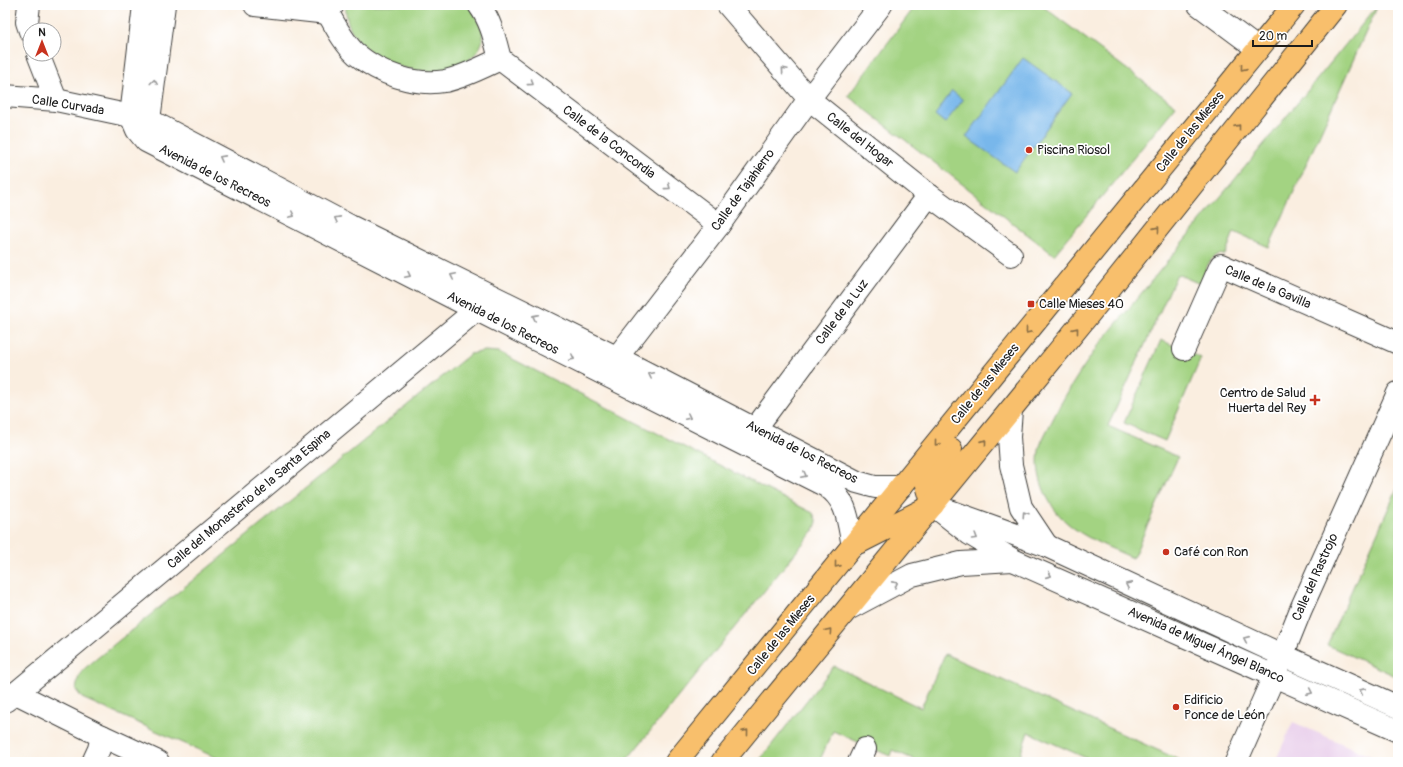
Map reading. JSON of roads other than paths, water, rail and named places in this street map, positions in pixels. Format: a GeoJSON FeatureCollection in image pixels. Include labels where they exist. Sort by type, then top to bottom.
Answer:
{"type":"FeatureCollection","features":[{"type":"Feature","properties":{"kind":"main road","name":"Calle de las Mieses"},"geometry":{"type":"LineString","coordinates":[[676,762],[1294,5]]}},
{"type":"Feature","properties":{"kind":"main road"},"geometry":{"type":"LineString","coordinates":[[1287,66],[1299,42],[1326,5]]}},
{"type":"Feature","properties":{"kind":"main road"},"geometry":{"type":"LineString","coordinates":[[722,762],[1093,309],[1336,5]]}},
{"type":"Feature","properties":{"kind":"main road"},"geometry":{"type":"LineString","coordinates":[[934,505],[926,486],[934,471],[1141,213],[1150,182]]}},
{"type":"Feature","properties":{"kind":"main road"},"geometry":{"type":"LineString","coordinates":[[853,546],[934,505]]}},
{"type":"Feature","properties":{"kind":"street"},"geometry":{"type":"LineString","coordinates":[[27,22],[29,5]]}},
{"type":"Feature","properties":{"kind":"street"},"geometry":{"type":"LineString","coordinates":[[140,118],[144,5]]}},
{"type":"Feature","properties":{"kind":"street"},"geometry":{"type":"LineString","coordinates":[[140,118],[164,5]]}},
{"type":"Feature","properties":{"kind":"street"},"geometry":{"type":"LineString","coordinates":[[255,5],[331,9],[341,35],[356,53],[376,69],[396,77],[420,81],[445,81],[500,60],[492,30],[485,13],[479,5]]}},
{"type":"Feature","properties":{"kind":"street","name":"Calle del Hogar"},"geometry":{"type":"LineString","coordinates":[[728,5],[809,99],[929,195],[1011,254]]}},
{"type":"Feature","properties":{"kind":"street","name":"Calle de Tajahierro"},"geometry":{"type":"LineString","coordinates":[[610,366],[719,224],[809,99],[881,5]]}},
{"type":"Feature","properties":{"kind":"street"},"geometry":{"type":"LineString","coordinates":[[1199,5],[1258,49]]}},
{"type":"Feature","properties":{"kind":"street","name":"Calle de la Concordia"},"geometry":{"type":"LineString","coordinates":[[500,60],[719,224]]}},
{"type":"Feature","properties":{"kind":"street"},"geometry":{"type":"LineString","coordinates":[[41,62],[56,100]]}},
{"type":"Feature","properties":{"kind":"street","name":"Calle Curvada"},"geometry":{"type":"LineString","coordinates":[[5,96],[56,100],[140,118]]}},
{"type":"Feature","properties":{"kind":"street","name":"Avenida de los Recreos"},"geometry":{"type":"LineString","coordinates":[[140,118],[137,130],[146,140],[481,301],[610,366],[835,492],[846,510],[853,546]]}},
{"type":"Feature","properties":{"kind":"street","name":"Calle de la Luz"},"geometry":{"type":"LineString","coordinates":[[755,429],[929,195]]}},
{"type":"Feature","properties":{"kind":"street","name":"Calle de la Gavilla"},"geometry":{"type":"LineString","coordinates":[[1184,349],[1221,265],[1398,343]]}},
{"type":"Feature","properties":{"kind":"street","name":"Calle del Monasterio de la Santa Espina"},"geometry":{"type":"LineString","coordinates":[[10,697],[463,321],[481,301]]}},
{"type":"Feature","properties":{"kind":"street","name":"Avenida de los Recreos"},"geometry":{"type":"LineString","coordinates":[[610,366],[755,429],[857,482],[875,487],[901,487]]}},
{"type":"Feature","properties":{"kind":"street","name":"Calle del Rastrojo"},"geometry":{"type":"LineString","coordinates":[[1236,762],[1274,676],[1301,609],[1398,393]]}},
{"type":"Feature","properties":{"kind":"street"},"geometry":{"type":"LineString","coordinates":[[1010,410],[1010,465],[1021,507],[1047,546]]}},
{"type":"Feature","properties":{"kind":"street","name":"Avenida de Miguel Ángel Blanco"},"geometry":{"type":"LineString","coordinates":[[934,505],[1047,546],[1398,707]]}},
{"type":"Feature","properties":{"kind":"street","name":"Avenida de Miguel Ángel Blanco"},"geometry":{"type":"LineString","coordinates":[[934,505],[970,534],[1013,560],[1398,731]]}},
{"type":"Feature","properties":{"kind":"street","name":"Avenida de Miguel Ángel Blanco"},"geometry":{"type":"LineString","coordinates":[[848,609],[912,575],[961,563],[1013,560]]}},
{"type":"Feature","properties":{"kind":"street"},"geometry":{"type":"LineString","coordinates":[[10,697],[102,736],[158,762]]}},
{"type":"Feature","properties":{"kind":"street"},"geometry":{"type":"LineString","coordinates":[[93,762],[99,749],[102,736]]}},
{"type":"Feature","properties":{"kind":"water"},"geometry":{"type":"Polygon","coordinates":[[[1023,58],[1072,93],[1015,172],[966,137],[1023,58]]]}},
{"type":"Feature","properties":{"kind":"water"},"geometry":{"type":"Polygon","coordinates":[[[952,91],[963,100],[945,123],[935,115],[952,91]]]}},
{"type":"Feature","properties":{"kind":"place","name":"Piscina Riosol"},"geometry":{"type":"Point","coordinates":[1029,150]}},
{"type":"Feature","properties":{"kind":"place","name":"Calle Mieses 40"},"geometry":{"type":"Point","coordinates":[1031,304]}},
{"type":"Feature","properties":{"kind":"place","name":"Centro de Salud Huerta del Rey"},"geometry":{"type":"Point","coordinates":[1315,400]}},
{"type":"Feature","properties":{"kind":"place","name":"Café con Ron"},"geometry":{"type":"Point","coordinates":[1166,552]}},
{"type":"Feature","properties":{"kind":"place","name":"Edificio Ponce de León"},"geometry":{"type":"Point","coordinates":[1176,707]}}]}
